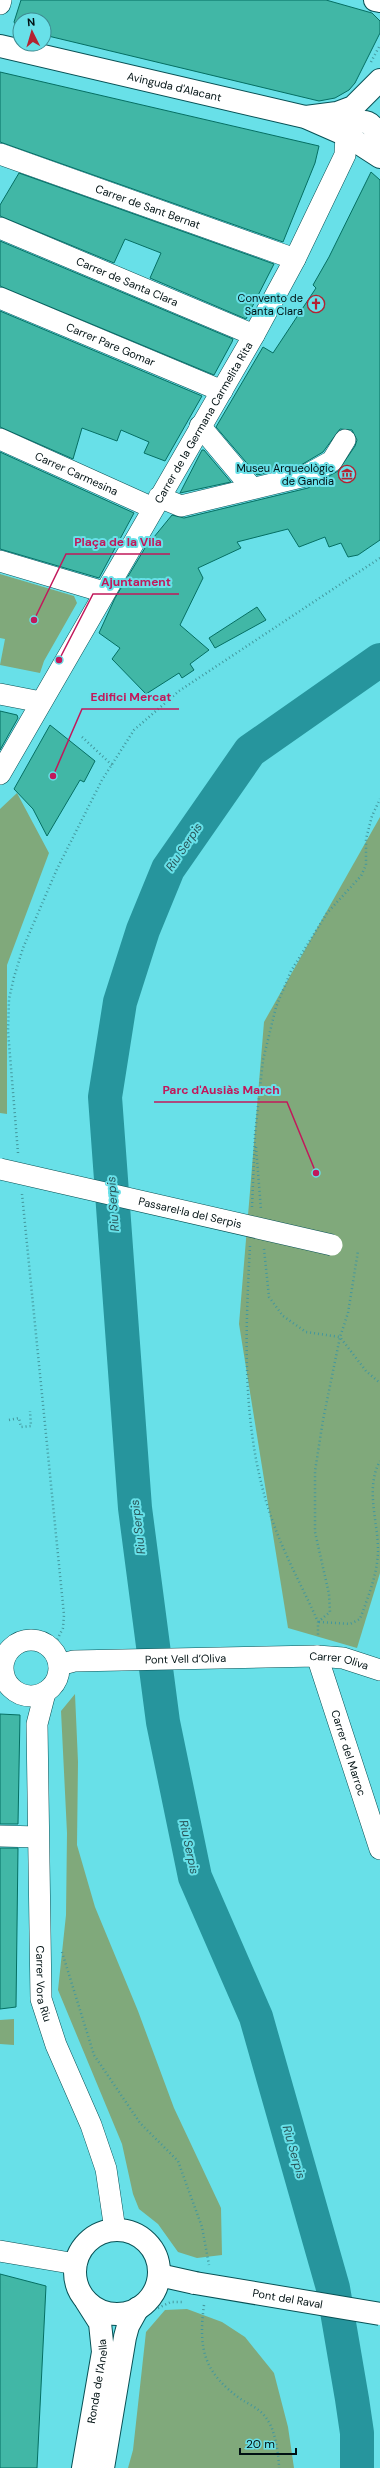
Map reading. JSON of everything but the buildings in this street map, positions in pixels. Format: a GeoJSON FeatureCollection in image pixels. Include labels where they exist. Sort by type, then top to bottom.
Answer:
{"type":"FeatureCollection","features":[{"type":"Feature","properties":{"kind":"street"},"geometry":{"type":"LineString","coordinates":[[0,4],[1,0]]}},
{"type":"Feature","properties":{"kind":"street"},"geometry":{"type":"LineString","coordinates":[[375,0],[380,2]]}},
{"type":"Feature","properties":{"kind":"street","name":"Avinguda d'Alacant"},"geometry":{"type":"LineString","coordinates":[[0,46],[305,117],[346,136],[379,155],[377,134],[370,124],[365,121]]}},
{"type":"Feature","properties":{"kind":"street"},"geometry":{"type":"LineString","coordinates":[[305,117],[337,113],[349,109],[363,100],[380,80]]}},
{"type":"Feature","properties":{"kind":"street"},"geometry":{"type":"LineString","coordinates":[[346,136],[345,129],[356,122],[365,121],[380,92]]}},
{"type":"Feature","properties":{"kind":"street","name":"Carrer de la Germana Carmelita Rita"},"geometry":{"type":"LineString","coordinates":[[0,774],[254,335],[295,259],[345,155],[346,136]]}},
{"type":"Feature","properties":{"kind":"street","name":"Carrer de Sant Bernat"},"geometry":{"type":"LineString","coordinates":[[0,154],[295,259]]}},
{"type":"Feature","properties":{"kind":"street","name":"Carrer de Santa Clara"},"geometry":{"type":"LineString","coordinates":[[0,228],[254,335]]}},
{"type":"Feature","properties":{"kind":"street","name":"Carrer Pare Gomar"},"geometry":{"type":"LineString","coordinates":[[0,298],[222,391]]}},
{"type":"Feature","properties":{"kind":"street"},"geometry":{"type":"LineString","coordinates":[[200,426],[252,488]]}},
{"type":"Feature","properties":{"kind":"street","name":"Carrer Carmesina"},"geometry":{"type":"LineString","coordinates":[[0,439],[156,503],[181,506],[305,476],[332,461],[344,440]]}},
{"type":"Feature","properties":{"kind":"street"},"geometry":{"type":"LineString","coordinates":[[0,561],[104,592]]}},
{"type":"Feature","properties":{"kind":"street"},"geometry":{"type":"LineString","coordinates":[[0,694],[41,702]]}},
{"type":"Feature","properties":{"kind":"street","name":"Passarel·la del Serpis"},"geometry":{"type":"LineString","coordinates":[[0,1169],[332,1245]]}},
{"type":"Feature","properties":{"kind":"street"},"geometry":{"type":"LineString","coordinates":[[27,1641],[41,1642],[62,1659],[56,1681],[45,1693],[33,1696],[21,1695],[8,1685],[2,1661],[12,1647],[27,1641]]}},
{"type":"Feature","properties":{"kind":"street","name":"Pont Vell d’Oliva"},"geometry":{"type":"LineString","coordinates":[[62,1659],[297,1656]]}},
{"type":"Feature","properties":{"kind":"street","name":"Carrer Oliva"},"geometry":{"type":"LineString","coordinates":[[297,1656],[343,1658],[380,1670]]}},
{"type":"Feature","properties":{"kind":"street","name":"Carrer del Marroc"},"geometry":{"type":"LineString","coordinates":[[317,1656],[380,1850]]}},
{"type":"Feature","properties":{"kind":"street","name":"Carrer Vora Riu"},"geometry":{"type":"LineString","coordinates":[[45,1693],[37,1724],[41,1999],[46,2017],[91,2125],[106,2168],[115,2230]]}},
{"type":"Feature","properties":{"kind":"street","name":"Carrer Vora Riu"},"geometry":{"type":"LineString","coordinates":[[21,1695],[37,1724]]}},
{"type":"Feature","properties":{"kind":"street"},"geometry":{"type":"LineString","coordinates":[[0,1836],[38,1837]]}},
{"type":"Feature","properties":{"kind":"street"},"geometry":{"type":"LineString","coordinates":[[115,2230],[127,2231],[147,2243],[154,2252],[159,2275],[156,2288],[148,2300],[138,2308],[115,2314],[104,2312],[93,2306],[84,2298],[78,2288],[75,2276],[76,2264],[85,2244],[94,2237],[115,2230]]}},
{"type":"Feature","properties":{"kind":"street"},"geometry":{"type":"LineString","coordinates":[[0,2251],[76,2264]]}},
{"type":"Feature","properties":{"kind":"street","name":"Pont del Raval"},"geometry":{"type":"LineString","coordinates":[[159,2275],[202,2275],[380,2314]]}},
{"type":"Feature","properties":{"kind":"street","name":"Ronda de l'Anella"},"geometry":{"type":"LineString","coordinates":[[83,2468],[103,2352],[100,2324],[84,2298]]}},
{"type":"Feature","properties":{"kind":"street","name":"Ronda de l'Anella"},"geometry":{"type":"LineString","coordinates":[[103,2468],[125,2337],[128,2326],[138,2308]]}},
{"type":"Feature","properties":{"kind":"path"},"geometry":{"type":"LineString","coordinates":[[18,1158],[8,1031],[9,999],[23,948],[57,869],[88,804],[134,730],[179,691],[380,558]]}},
{"type":"Feature","properties":{"kind":"path"},"geometry":{"type":"LineString","coordinates":[[82,737],[112,765]]}},
{"type":"Feature","properties":{"kind":"path"},"geometry":{"type":"LineString","coordinates":[[252,1211],[255,1134],[263,1060],[276,1007],[291,971],[327,913],[361,876],[366,865],[366,839],[372,816],[380,798]]}},
{"type":"Feature","properties":{"kind":"path"},"geometry":{"type":"LineString","coordinates":[[22,1189],[64,1615],[62,1659]]}},
{"type":"Feature","properties":{"kind":"path"},"geometry":{"type":"LineString","coordinates":[[250,1240],[246,1343],[254,1448],[262,1485],[274,1526],[318,1622],[317,1656]]}},
{"type":"Feature","properties":{"kind":"path"},"geometry":{"type":"LineString","coordinates":[[318,1622],[330,1612],[330,1600],[315,1532],[315,1471],[323,1420],[340,1337],[348,1313],[358,1251]]}},
{"type":"Feature","properties":{"kind":"path"},"geometry":{"type":"LineString","coordinates":[[340,1337],[366,1371],[380,1383]]}},
{"type":"Feature","properties":{"kind":"path"},"geometry":{"type":"LineString","coordinates":[[9,1420],[19,1418],[21,1427],[30,1426],[30,1411]]}},
{"type":"Feature","properties":{"kind":"path"},"geometry":{"type":"LineString","coordinates":[[318,1622],[350,1624],[360,1619],[376,1567],[378,1550],[373,1488],[375,1470],[380,1461]]}},
{"type":"Feature","properties":{"kind":"path"},"geometry":{"type":"LineString","coordinates":[[39,1942],[60,1948],[94,2055],[140,2123],[178,2161],[202,2227],[210,2260],[202,2275]]}},
{"type":"Feature","properties":{"kind":"path"},"geometry":{"type":"LineString","coordinates":[[204,2303],[200,2330],[204,2353],[214,2375],[224,2386],[257,2410],[269,2421],[279,2457],[280,2468]]}},
{"type":"Feature","properties":{"kind":"green space"},"geometry":{"type":"Polygon","coordinates":[[[0,574],[74,596],[77,603],[44,661],[40,673],[0,665],[5,639],[0,638],[0,574]]]}},
{"type":"Feature","properties":{"kind":"green space"},"geometry":{"type":"Polygon","coordinates":[[[17,793],[49,853],[7,965],[7,1114],[0,1113],[0,809],[17,793]]]}},
{"type":"Feature","properties":{"kind":"green space"},"geometry":{"type":"Polygon","coordinates":[[[380,817],[380,1573],[357,1648],[288,1628],[239,1324],[264,1022],[380,817]]]}},
{"type":"Feature","properties":{"kind":"green space"},"geometry":{"type":"Polygon","coordinates":[[[75,1694],[78,1762],[77,1845],[95,1907],[138,2011],[174,2108],[221,2208],[222,2255],[197,2258],[178,2252],[158,2224],[139,2209],[133,2194],[122,2144],[58,1990],[66,1915],[67,1833],[61,1711],[75,1694]]]}},
{"type":"Feature","properties":{"kind":"green space"},"geometry":{"type":"Polygon","coordinates":[[[14,2019],[14,2045],[0,2044],[0,2020],[14,2019]]]}},
{"type":"Feature","properties":{"kind":"green space"},"geometry":{"type":"Polygon","coordinates":[[[187,2309],[222,2322],[245,2337],[274,2373],[288,2427],[294,2468],[128,2468],[133,2450],[146,2332],[165,2310],[187,2309]]]}},
{"type":"Feature","properties":{"kind":"waterway","name":"Riu Serpis"},"geometry":{"type":"LineString","coordinates":[[357,2468],[357,2433],[333,2288],[256,2017],[195,1877],[163,1722],[135,1508],[105,1097],[120,1002],[143,930],[168,869],[250,751],[380,660]]}},
{"type":"Feature","properties":{"kind":"place","name":"Convento de Santa Clara"},"geometry":{"type":"Point","coordinates":[316,304]}},
{"type":"Feature","properties":{"kind":"place","name":"Museu Arqueològic de Gandia"},"geometry":{"type":"Point","coordinates":[347,474]}},
{"type":"Feature","properties":{"kind":"place","name":"Plaça de la Vila"},"geometry":{"type":"Point","coordinates":[34,620]}},
{"type":"Feature","properties":{"kind":"place","name":"Ajuntament"},"geometry":{"type":"Point","coordinates":[59,660]}},
{"type":"Feature","properties":{"kind":"place","name":"Edifici Mercat"},"geometry":{"type":"Point","coordinates":[53,776]}},
{"type":"Feature","properties":{"kind":"place","name":"Parc d'Ausiàs March"},"geometry":{"type":"Point","coordinates":[316,1173]}}]}
